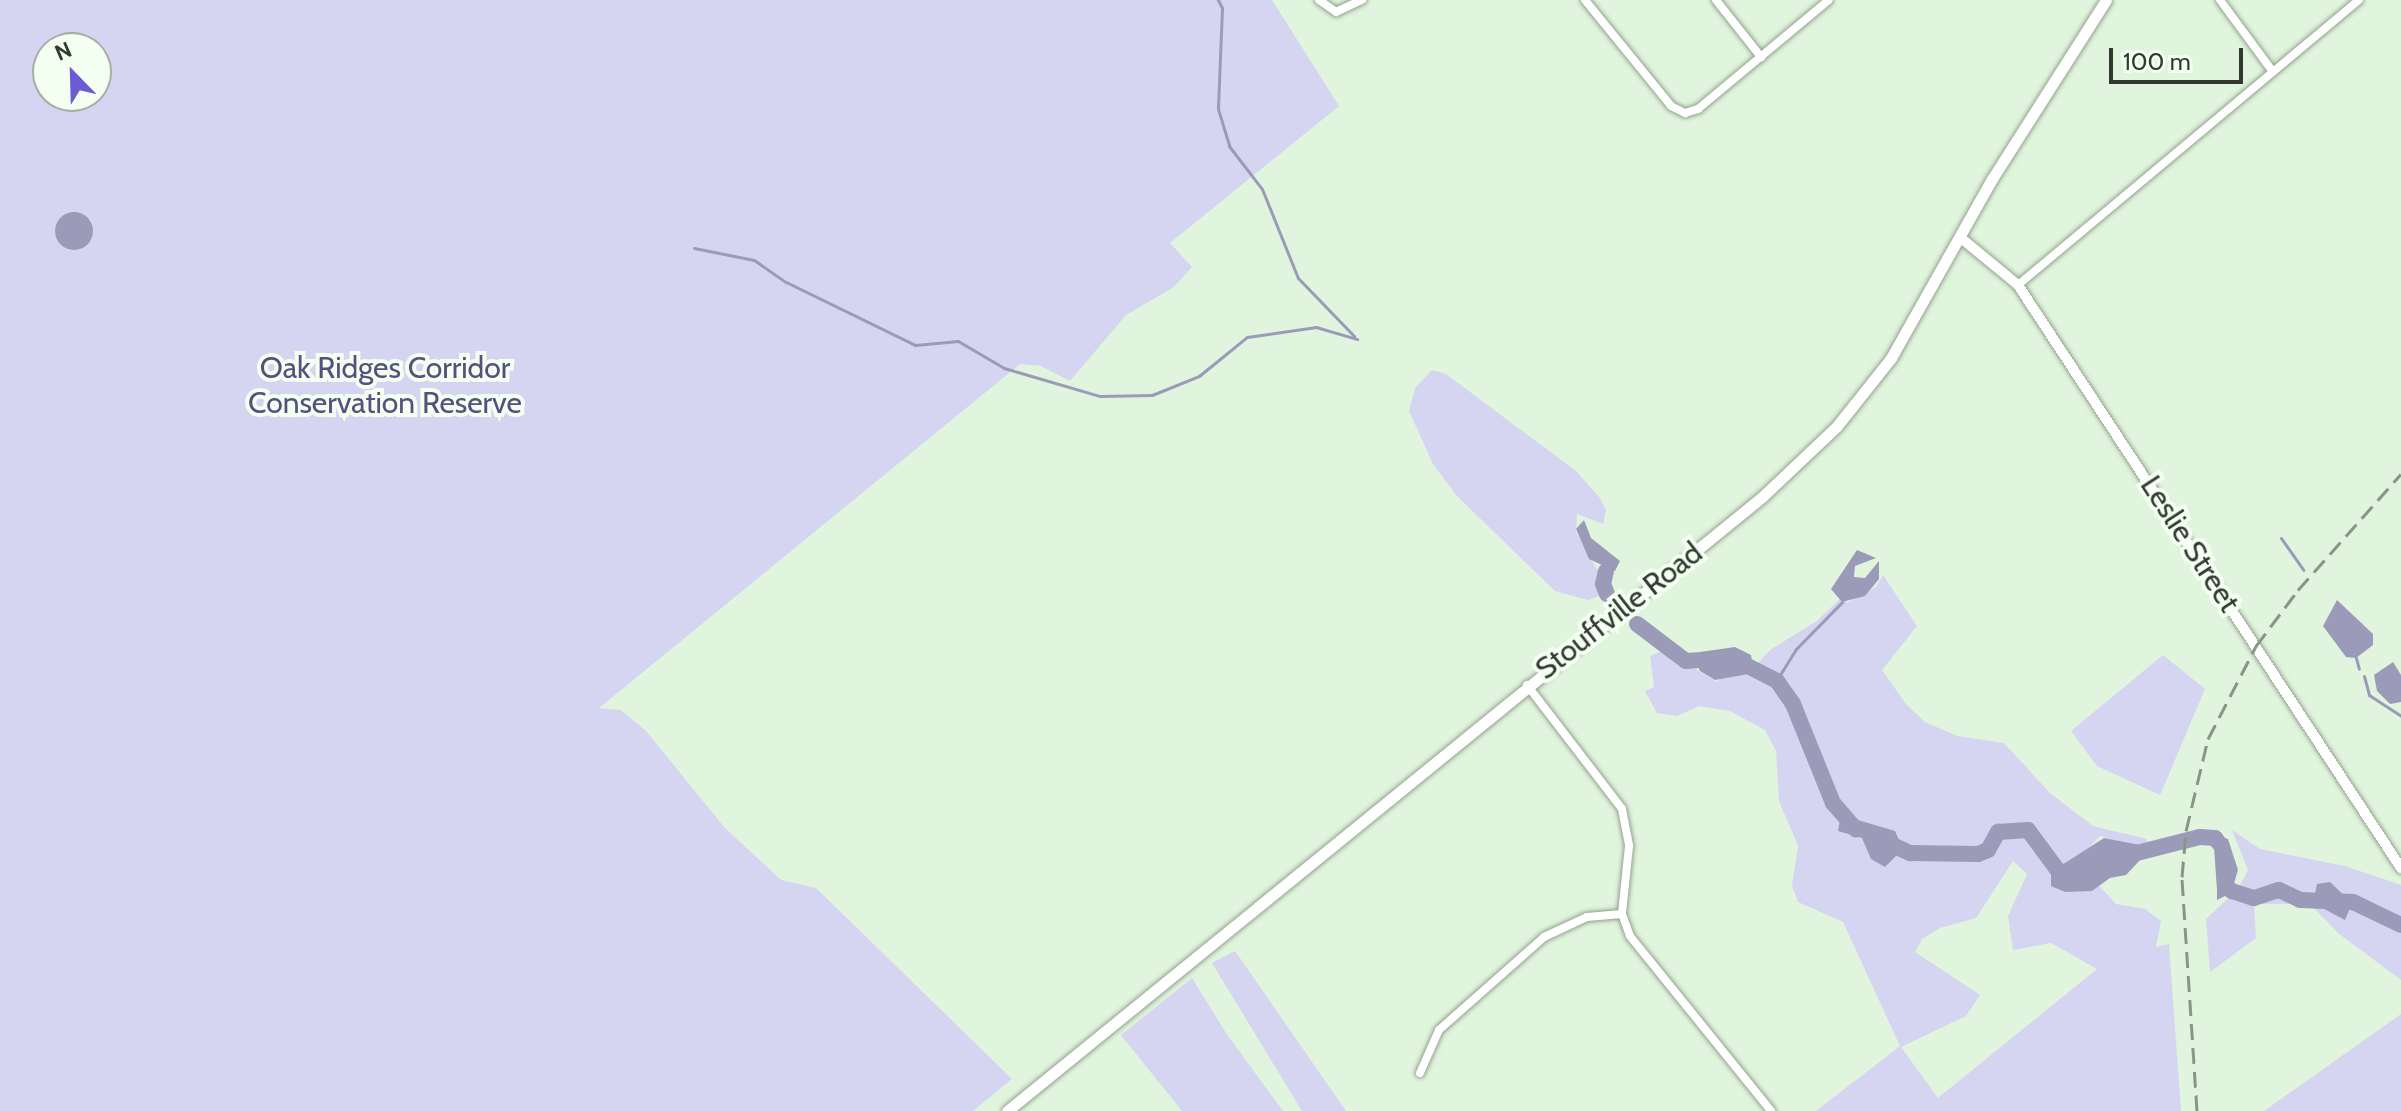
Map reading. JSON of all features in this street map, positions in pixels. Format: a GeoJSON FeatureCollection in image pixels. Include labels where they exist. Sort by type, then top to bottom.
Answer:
{"type":"FeatureCollection","features":[{"type":"Feature","properties":{"kind":"main road","name":"Stouffville Road"},"geometry":{"type":"LineString","coordinates":[[1007,1111],[1527,685],[1762,497],[1837,426],[1891,358],[2106,0]]}},
{"type":"Feature","properties":{"kind":"street"},"geometry":{"type":"LineString","coordinates":[[1319,0],[1336,12],[1362,0]]}},
{"type":"Feature","properties":{"kind":"street"},"geometry":{"type":"LineString","coordinates":[[1585,0],[1680,112],[1696,110],[1829,0]]}},
{"type":"Feature","properties":{"kind":"street"},"geometry":{"type":"LineString","coordinates":[[1716,0],[1761,57]]}},
{"type":"Feature","properties":{"kind":"street"},"geometry":{"type":"LineString","coordinates":[[2220,0],[2273,72]]}},
{"type":"Feature","properties":{"kind":"street"},"geometry":{"type":"LineString","coordinates":[[2018,285],[2359,0]]}},
{"type":"Feature","properties":{"kind":"street","name":"Leslie Street"},"geometry":{"type":"LineString","coordinates":[[1961,238],[2018,285],[2401,868]]}},
{"type":"Feature","properties":{"kind":"street"},"geometry":{"type":"LineString","coordinates":[[1527,685],[1622,809],[1629,846],[1622,914],[1639,951],[1771,1111]]}},
{"type":"Feature","properties":{"kind":"street"},"geometry":{"type":"LineString","coordinates":[[1420,1073],[1439,1030],[1544,937],[1587,917],[1622,914]]}},
{"type":"Feature","properties":{"kind":"green space","name":"Oak Ridges Corridor Conservation Reserve"},"geometry":{"type":"Polygon","coordinates":[[[0,0],[1272,0],[1339,106],[1170,243],[1192,267],[1174,287],[1126,315],[1070,381],[1041,366],[1020,364],[599,708],[621,710],[646,731],[724,827],[781,880],[816,888],[1012,1079],[973,1111],[0,1111],[0,0]]]}},
{"type":"Feature","properties":{"kind":"green space"},"geometry":{"type":"Polygon","coordinates":[[[1432,370],[1446,374],[1576,471],[1600,498],[1606,510],[1603,524],[1577,514],[1576,532],[1596,568],[1609,577],[1602,595],[1588,600],[1555,591],[1457,496],[1433,464],[1409,411],[1415,388],[1432,370]]]}},
{"type":"Feature","properties":{"kind":"green space"},"geometry":{"type":"Polygon","coordinates":[[[1883,575],[1917,626],[1882,670],[1906,704],[1925,722],[1957,736],[2004,743],[2050,793],[2093,826],[2147,839],[2147,850],[2100,836],[2076,861],[2116,904],[2145,909],[2161,921],[2156,947],[2169,944],[2181,1111],[1816,1111],[1900,1046],[1843,922],[1798,902],[1792,886],[1798,846],[1779,801],[1776,751],[1765,730],[1730,711],[1699,706],[1677,716],[1657,713],[1645,691],[1654,687],[1650,656],[1664,650],[1717,682],[1729,671],[1750,672],[1770,650],[1817,621],[1843,596],[1847,603],[1876,587],[1883,575]],[[2013,861],[1976,918],[1940,928],[1922,939],[1915,952],[1980,995],[1966,1016],[1901,1047],[1938,1098],[2097,969],[2051,943],[2013,950],[2008,916],[2027,874],[2013,861]]]}},
{"type":"Feature","properties":{"kind":"green space"},"geometry":{"type":"Polygon","coordinates":[[[2163,655],[2205,689],[2160,795],[2097,766],[2071,731],[2163,655]]]}},
{"type":"Feature","properties":{"kind":"green space"},"geometry":{"type":"Polygon","coordinates":[[[2232,830],[2260,849],[2345,866],[2401,885],[2401,980],[2338,933],[2310,904],[2254,904],[2256,938],[2210,972],[2206,919],[2238,889],[2248,870],[2232,830]]]}},
{"type":"Feature","properties":{"kind":"green space"},"geometry":{"type":"Polygon","coordinates":[[[1235,951],[1346,1111],[1302,1111],[1212,963],[1235,951]]]}},
{"type":"Feature","properties":{"kind":"green space"},"geometry":{"type":"Polygon","coordinates":[[[1192,978],[1226,1033],[1283,1111],[1182,1111],[1121,1035],[1192,978]]]}},
{"type":"Feature","properties":{"kind":"green space"},"geometry":{"type":"Polygon","coordinates":[[[2401,1014],[2401,1111],[2264,1111],[2401,1014]]]}},
{"type":"Feature","properties":{"kind":"shaded area"},"geometry":{"type":"Polygon","coordinates":[[[74,212],[87,218],[93,231],[87,244],[74,250],[61,244],[55,231],[61,218],[74,212]]]}},
{"type":"Feature","properties":{"kind":"shaded area"},"geometry":{"type":"Polygon","coordinates":[[[1584,520],[1591,538],[1620,561],[1615,571],[1589,559],[1576,529],[1584,520]]]}},
{"type":"Feature","properties":{"kind":"shaded area"},"geometry":{"type":"Polygon","coordinates":[[[1857,550],[1876,558],[1855,566],[1854,577],[1865,578],[1879,561],[1879,579],[1865,596],[1842,602],[1831,589],[1857,550]]]}},
{"type":"Feature","properties":{"kind":"shaded area"},"geometry":{"type":"Polygon","coordinates":[[[2337,600],[2373,634],[2373,645],[2356,658],[2346,657],[2323,626],[2337,600]]]}},
{"type":"Feature","properties":{"kind":"shaded area"},"geometry":{"type":"Polygon","coordinates":[[[1735,647],[1751,655],[1754,673],[1715,680],[1700,671],[1694,657],[1700,652],[1735,647]]]}},
{"type":"Feature","properties":{"kind":"shaded area"},"geometry":{"type":"Polygon","coordinates":[[[2393,662],[2401,675],[2401,702],[2390,704],[2377,691],[2374,675],[2393,662]]]}},
{"type":"Feature","properties":{"kind":"shaded area"},"geometry":{"type":"Polygon","coordinates":[[[1841,815],[1895,831],[1903,849],[1885,867],[1871,859],[1862,838],[1838,831],[1841,815]]]}},
{"type":"Feature","properties":{"kind":"shaded area"},"geometry":{"type":"Polygon","coordinates":[[[2217,836],[2228,839],[2238,870],[2231,893],[2217,900],[2217,836]]]}},
{"type":"Feature","properties":{"kind":"shaded area"},"geometry":{"type":"Polygon","coordinates":[[[2104,838],[2145,846],[2143,857],[2126,875],[2110,878],[2092,891],[2065,892],[2051,886],[2051,872],[2104,838]]]}},
{"type":"Feature","properties":{"kind":"shaded area"},"geometry":{"type":"Polygon","coordinates":[[[2330,882],[2352,903],[2345,920],[2313,903],[2317,884],[2330,882]]]}},
{"type":"Feature","properties":{"kind":"waterway"},"geometry":{"type":"LineString","coordinates":[[1218,0],[1222,8],[1218,109],[1229,146],[1262,189],[1298,278],[1354,336]]}},
{"type":"Feature","properties":{"kind":"waterway"},"geometry":{"type":"LineString","coordinates":[[694,248],[754,260],[786,282],[915,345],[958,341],[1004,368],[1100,396],[1152,395],[1199,376],[1247,337],[1316,327],[1357,339]]}},
{"type":"Feature","properties":{"kind":"waterway"},"geometry":{"type":"LineString","coordinates":[[2281,538],[2303,570]]}},
{"type":"Feature","properties":{"kind":"waterway"},"geometry":{"type":"LineString","coordinates":[[1606,571],[1603,584],[1607,594]]}},
{"type":"Feature","properties":{"kind":"waterway"},"geometry":{"type":"LineString","coordinates":[[1776,681],[1796,649],[1842,602]]}},
{"type":"Feature","properties":{"kind":"waterway"},"geometry":{"type":"LineString","coordinates":[[1637,624],[1686,661],[1713,659]]}},
{"type":"Feature","properties":{"kind":"waterway"},"geometry":{"type":"LineString","coordinates":[[2356,658],[2359,669]]}},
{"type":"Feature","properties":{"kind":"waterway"},"geometry":{"type":"LineString","coordinates":[[1736,660],[1777,681],[1793,704],[1833,803],[1856,829]]}},
{"type":"Feature","properties":{"kind":"waterway"},"geometry":{"type":"LineString","coordinates":[[2364,676],[2369,695],[2401,716]]}},
{"type":"Feature","properties":{"kind":"waterway"},"geometry":{"type":"LineString","coordinates":[[1884,841],[1910,853],[1978,854],[1988,850],[1998,832],[2028,830],[2056,868],[2066,878],[2073,875]]}},
{"type":"Feature","properties":{"kind":"waterway"},"geometry":{"type":"LineString","coordinates":[[2125,856],[2200,837],[2215,838],[2222,847],[2225,886],[2232,891],[2254,898],[2279,890],[2300,900],[2353,902],[2401,925]]}},
{"type":"Feature","properties":{"kind":"railway"},"geometry":{"type":"LineString","coordinates":[[2197,1111],[2182,877],[2186,831],[2208,739],[2256,646],[2298,590],[2401,474]]}}]}
